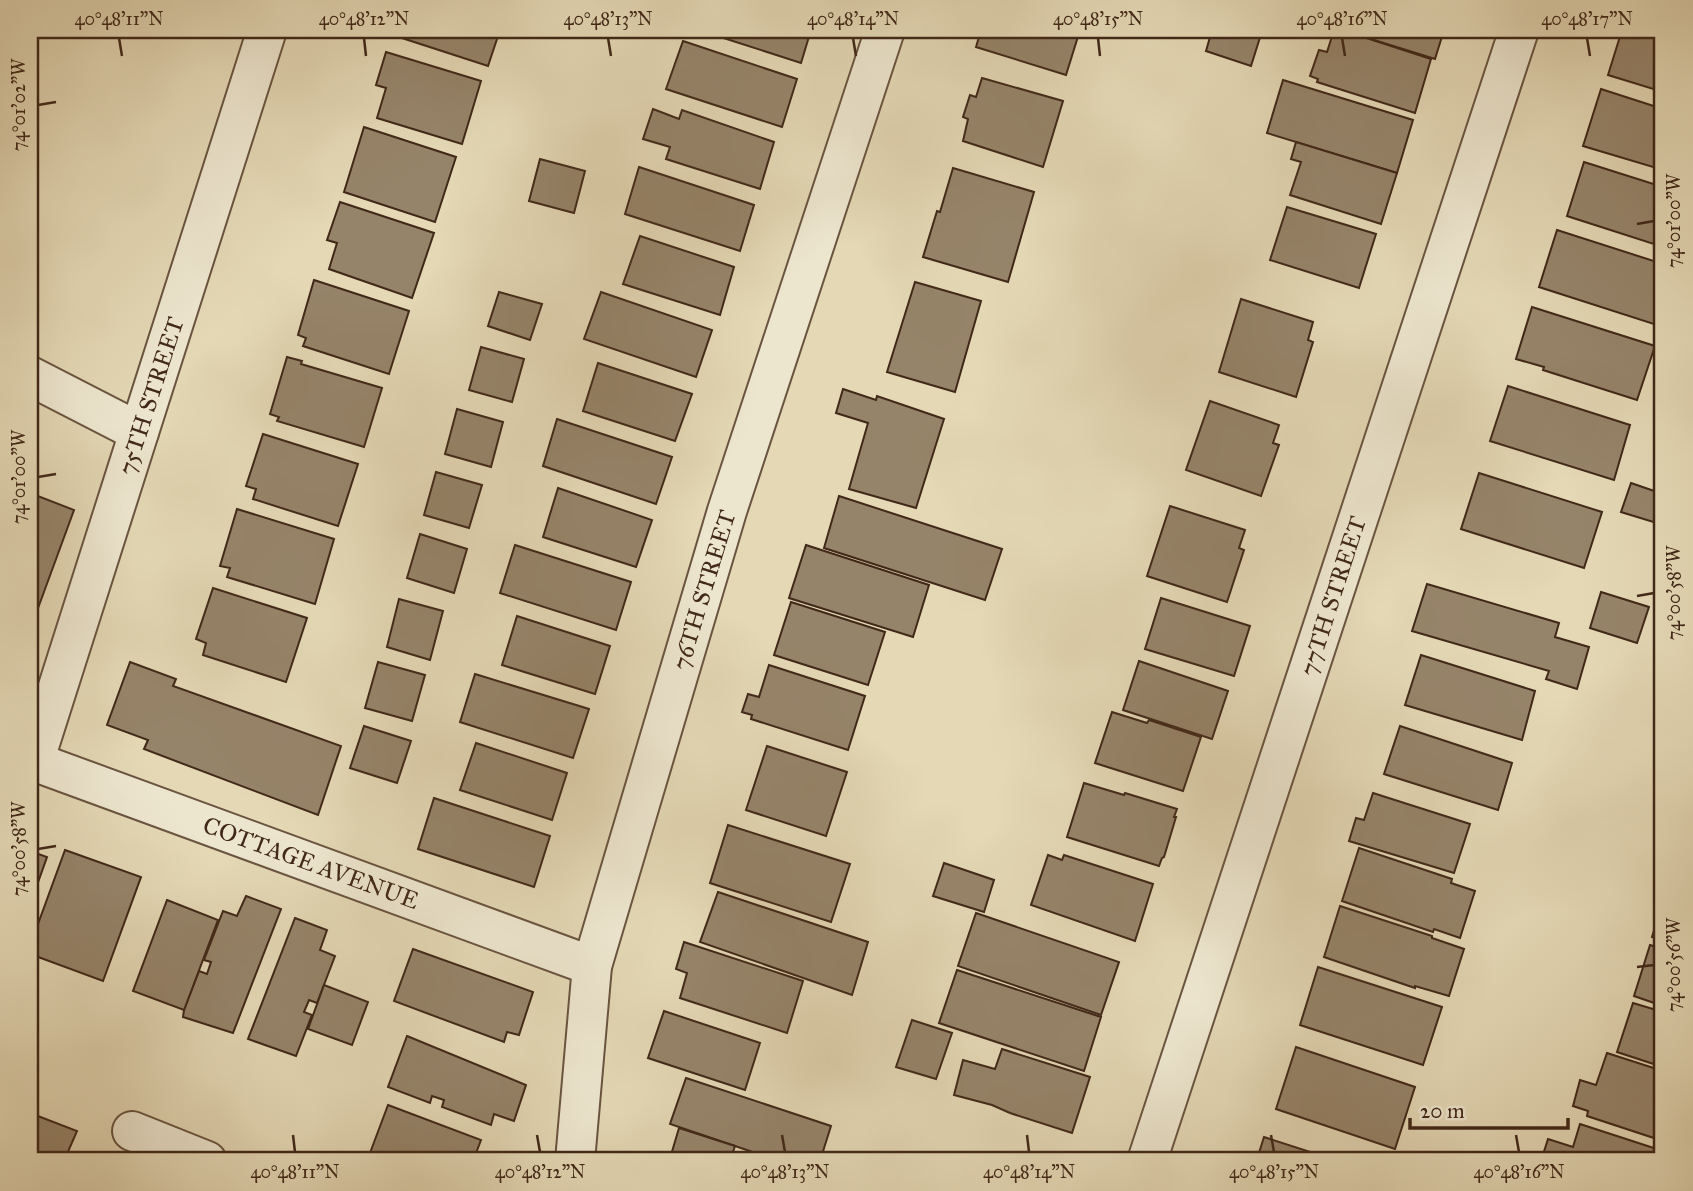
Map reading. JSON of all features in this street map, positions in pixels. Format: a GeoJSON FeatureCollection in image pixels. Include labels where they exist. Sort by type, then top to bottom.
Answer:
{"type":"FeatureCollection","features":[{"type":"Feature","properties":{"kind":"street","name":"75TH STREET"},"geometry":{"type":"LineString","coordinates":[[32,761],[267,30]]}},
{"type":"Feature","properties":{"kind":"street","name":"76TH STREET"},"geometry":{"type":"LineString","coordinates":[[575,1161],[592,966],[727,512],[885,30]]}},
{"type":"Feature","properties":{"kind":"street","name":"77TH STREET"},"geometry":{"type":"LineString","coordinates":[[1147,1161],[1519,30]]}},
{"type":"Feature","properties":{"kind":"street"},"geometry":{"type":"LineString","coordinates":[[30,376],[139,432]]}},
{"type":"Feature","properties":{"kind":"street","name":"COTTAGE AVENUE"},"geometry":{"type":"LineString","coordinates":[[32,761],[592,966]]}},
{"type":"Feature","properties":{"kind":"street"},"geometry":{"type":"LineString","coordinates":[[132,1131],[207,1161]]}},
{"type":"Feature","properties":{"kind":"building"},"geometry":{"type":"Polygon","coordinates":[[[405,30],[500,30],[488,66],[402,38],[405,30]]]}},
{"type":"Feature","properties":{"kind":"building"},"geometry":{"type":"Polygon","coordinates":[[[709,30],[811,30],[801,63],[708,33],[709,30]]]}},
{"type":"Feature","properties":{"kind":"building"},"geometry":{"type":"Polygon","coordinates":[[[981,30],[1080,30],[1066,75],[976,47],[981,30]]]}},
{"type":"Feature","properties":{"kind":"building"},"geometry":{"type":"Polygon","coordinates":[[[1212,30],[1262,31],[1251,66],[1206,51],[1212,30]]]}},
{"type":"Feature","properties":{"kind":"building"},"geometry":{"type":"Polygon","coordinates":[[[1334,30],[1342,30],[1431,59],[1415,113],[1317,82],[1318,79],[1310,76],[1319,50],[1327,52],[1334,30]]]}},
{"type":"Feature","properties":{"kind":"building"},"geometry":{"type":"Polygon","coordinates":[[[1342,30],[1444,30],[1435,59],[1342,30]]]}},
{"type":"Feature","properties":{"kind":"building"},"geometry":{"type":"Polygon","coordinates":[[[1622,30],[1663,31],[1663,92],[1608,75],[1622,30]]]}},
{"type":"Feature","properties":{"kind":"building"},"geometry":{"type":"Polygon","coordinates":[[[683,41],[797,79],[782,127],[666,89],[683,41]]]}},
{"type":"Feature","properties":{"kind":"building"},"geometry":{"type":"Polygon","coordinates":[[[386,52],[481,81],[462,144],[377,118],[386,88],[376,85],[386,52]]]}},
{"type":"Feature","properties":{"kind":"building"},"geometry":{"type":"Polygon","coordinates":[[[982,78],[1063,101],[1043,167],[963,141],[968,119],[963,117],[970,95],[976,97],[982,78]]]}},
{"type":"Feature","properties":{"kind":"building"},"geometry":{"type":"Polygon","coordinates":[[[1283,80],[1413,120],[1397,173],[1267,133],[1283,80]]]}},
{"type":"Feature","properties":{"kind":"building"},"geometry":{"type":"Polygon","coordinates":[[[1601,89],[1663,109],[1663,170],[1583,146],[1601,89]]]}},
{"type":"Feature","properties":{"kind":"building"},"geometry":{"type":"Polygon","coordinates":[[[653,109],[679,119],[682,110],[774,142],[760,189],[666,159],[670,147],[643,139],[653,109]]]}},
{"type":"Feature","properties":{"kind":"building"},"geometry":{"type":"Polygon","coordinates":[[[364,127],[456,157],[435,222],[344,192],[364,127]]]}},
{"type":"Feature","properties":{"kind":"building"},"geometry":{"type":"Polygon","coordinates":[[[1296,142],[1397,173],[1381,224],[1290,195],[1301,162],[1291,159],[1296,142]]]}},
{"type":"Feature","properties":{"kind":"building"},"geometry":{"type":"Polygon","coordinates":[[[540,159],[585,171],[574,213],[529,201],[540,159]]]}},
{"type":"Feature","properties":{"kind":"building"},"geometry":{"type":"Polygon","coordinates":[[[1584,162],[1663,187],[1663,247],[1567,216],[1584,162]]]}},
{"type":"Feature","properties":{"kind":"building"},"geometry":{"type":"Polygon","coordinates":[[[639,167],[754,205],[740,251],[625,214],[639,167]]]}},
{"type":"Feature","properties":{"kind":"building"},"geometry":{"type":"Polygon","coordinates":[[[953,168],[1034,192],[1008,282],[923,257],[953,168]]]}},
{"type":"Feature","properties":{"kind":"building"},"geometry":{"type":"Polygon","coordinates":[[[340,202],[434,233],[412,298],[329,269],[337,243],[327,240],[340,202]]]}},
{"type":"Feature","properties":{"kind":"building"},"geometry":{"type":"Polygon","coordinates":[[[1287,207],[1376,234],[1359,288],[1270,260],[1287,207]]]}},
{"type":"Feature","properties":{"kind":"building"},"geometry":{"type":"Polygon","coordinates":[[[1557,230],[1663,264],[1663,327],[1539,287],[1557,230]]]}},
{"type":"Feature","properties":{"kind":"building"},"geometry":{"type":"Polygon","coordinates":[[[640,236],[734,267],[720,315],[623,284],[640,236]]]}},
{"type":"Feature","properties":{"kind":"building"},"geometry":{"type":"Polygon","coordinates":[[[314,280],[409,311],[389,374],[303,346],[306,338],[298,335],[314,280]]]}},
{"type":"Feature","properties":{"kind":"building"},"geometry":{"type":"Polygon","coordinates":[[[915,282],[981,301],[955,392],[887,372],[915,282]]]}},
{"type":"Feature","properties":{"kind":"building"},"geometry":{"type":"Polygon","coordinates":[[[499,292],[542,304],[530,340],[488,326],[499,292]]]}},
{"type":"Feature","properties":{"kind":"building"},"geometry":{"type":"Polygon","coordinates":[[[601,292],[712,330],[696,377],[584,339],[601,292]]]}},
{"type":"Feature","properties":{"kind":"building"},"geometry":{"type":"Polygon","coordinates":[[[1241,299],[1313,322],[1308,340],[1313,342],[1296,397],[1219,372],[1241,299]]]}},
{"type":"Feature","properties":{"kind":"building"},"geometry":{"type":"Polygon","coordinates":[[[1532,307],[1655,346],[1637,400],[1516,359],[1532,307]]]}},
{"type":"Feature","properties":{"kind":"building"},"geometry":{"type":"Polygon","coordinates":[[[481,347],[524,359],[512,402],[469,390],[481,347]]]}},
{"type":"Feature","properties":{"kind":"building"},"geometry":{"type":"Polygon","coordinates":[[[287,357],[302,361],[301,364],[382,388],[364,447],[277,421],[279,417],[270,414],[287,357]]]}},
{"type":"Feature","properties":{"kind":"building"},"geometry":{"type":"Polygon","coordinates":[[[598,363],[692,394],[675,441],[583,411],[598,363]]]}},
{"type":"Feature","properties":{"kind":"building"},"geometry":{"type":"Polygon","coordinates":[[[1508,386],[1630,425],[1614,480],[1490,441],[1508,386]]]}},
{"type":"Feature","properties":{"kind":"building"},"geometry":{"type":"Polygon","coordinates":[[[843,389],[876,400],[877,396],[944,419],[916,508],[849,489],[868,423],[836,413],[843,389]]]}},
{"type":"Feature","properties":{"kind":"building"},"geometry":{"type":"Polygon","coordinates":[[[1210,401],[1279,425],[1273,443],[1279,445],[1261,496],[1186,470],[1210,401]]]}},
{"type":"Feature","properties":{"kind":"building"},"geometry":{"type":"Polygon","coordinates":[[[457,409],[503,422],[491,467],[445,454],[457,409]]]}},
{"type":"Feature","properties":{"kind":"building"},"geometry":{"type":"Polygon","coordinates":[[[557,419],[672,457],[656,504],[543,466],[557,419]]]}},
{"type":"Feature","properties":{"kind":"building"},"geometry":{"type":"Polygon","coordinates":[[[263,434],[358,464],[338,526],[253,499],[256,489],[246,486],[263,434]]]}},
{"type":"Feature","properties":{"kind":"building"},"geometry":{"type":"Polygon","coordinates":[[[436,472],[482,485],[469,528],[424,515],[436,472]]]}},
{"type":"Feature","properties":{"kind":"building"},"geometry":{"type":"Polygon","coordinates":[[[1479,473],[1602,512],[1584,568],[1461,529],[1479,473]]]}},
{"type":"Feature","properties":{"kind":"building"},"geometry":{"type":"Polygon","coordinates":[[[1631,483],[1663,494],[1663,525],[1621,512],[1631,483]]]}},
{"type":"Feature","properties":{"kind":"building"},"geometry":{"type":"Polygon","coordinates":[[[558,488],[652,520],[636,567],[543,537],[558,488]]]}},
{"type":"Feature","properties":{"kind":"building"},"geometry":{"type":"Polygon","coordinates":[[[30,493],[74,510],[30,630],[30,493]]]}},
{"type":"Feature","properties":{"kind":"building"},"geometry":{"type":"Polygon","coordinates":[[[839,496],[1002,549],[985,600],[824,548],[839,496]]]}},
{"type":"Feature","properties":{"kind":"building"},"geometry":{"type":"Polygon","coordinates":[[[1170,506],[1245,530],[1239,548],[1244,550],[1227,602],[1147,576],[1170,506]]]}},
{"type":"Feature","properties":{"kind":"building"},"geometry":{"type":"Polygon","coordinates":[[[237,509],[334,539],[315,604],[227,577],[230,568],[220,566],[237,509]]]}},
{"type":"Feature","properties":{"kind":"building"},"geometry":{"type":"Polygon","coordinates":[[[420,534],[467,549],[454,593],[407,578],[420,534]]]}},
{"type":"Feature","properties":{"kind":"building"},"geometry":{"type":"Polygon","coordinates":[[[515,545],[631,582],[616,630],[500,593],[515,545]]]}},
{"type":"Feature","properties":{"kind":"building"},"geometry":{"type":"Polygon","coordinates":[[[806,545],[929,585],[913,637],[789,598],[806,545]]]}},
{"type":"Feature","properties":{"kind":"building"},"geometry":{"type":"Polygon","coordinates":[[[1427,584],[1559,623],[1555,637],[1589,647],[1577,689],[1546,679],[1549,671],[1412,631],[1427,584]]]}},
{"type":"Feature","properties":{"kind":"building"},"geometry":{"type":"Polygon","coordinates":[[[213,588],[307,618],[286,682],[203,655],[206,643],[196,639],[213,588]]]}},
{"type":"Feature","properties":{"kind":"building"},"geometry":{"type":"Polygon","coordinates":[[[1601,592],[1649,607],[1637,643],[1590,628],[1601,592]]]}},
{"type":"Feature","properties":{"kind":"building"},"geometry":{"type":"Polygon","coordinates":[[[1161,598],[1250,626],[1234,676],[1145,649],[1161,598]]]}},
{"type":"Feature","properties":{"kind":"building"},"geometry":{"type":"Polygon","coordinates":[[[399,599],[443,611],[430,660],[387,647],[399,599]]]}},
{"type":"Feature","properties":{"kind":"building"},"geometry":{"type":"Polygon","coordinates":[[[791,602],[885,632],[868,685],[774,655],[791,602]]]}},
{"type":"Feature","properties":{"kind":"building"},"geometry":{"type":"Polygon","coordinates":[[[517,616],[610,646],[595,694],[502,665],[517,616]]]}},
{"type":"Feature","properties":{"kind":"building"},"geometry":{"type":"Polygon","coordinates":[[[1421,655],[1535,691],[1522,740],[1405,705],[1421,655]]]}},
{"type":"Feature","properties":{"kind":"building"},"geometry":{"type":"Polygon","coordinates":[[[1139,661],[1228,691],[1212,739],[1123,710],[1139,661]]]}},
{"type":"Feature","properties":{"kind":"building"},"geometry":{"type":"Polygon","coordinates":[[[130,662],[176,679],[173,686],[341,746],[318,815],[144,749],[148,740],[107,725],[130,662]]]}},
{"type":"Feature","properties":{"kind":"building"},"geometry":{"type":"Polygon","coordinates":[[[378,662],[425,675],[412,721],[365,708],[378,662]]]}},
{"type":"Feature","properties":{"kind":"building"},"geometry":{"type":"Polygon","coordinates":[[[769,665],[865,696],[848,750],[751,719],[752,715],[742,712],[748,694],[759,697],[769,665]]]}},
{"type":"Feature","properties":{"kind":"building"},"geometry":{"type":"Polygon","coordinates":[[[475,674],[589,709],[573,758],[460,722],[475,674]]]}},
{"type":"Feature","properties":{"kind":"building"},"geometry":{"type":"Polygon","coordinates":[[[1112,712],[1147,723],[1149,720],[1201,737],[1183,791],[1095,763],[1112,712]]]}},
{"type":"Feature","properties":{"kind":"building"},"geometry":{"type":"Polygon","coordinates":[[[364,726],[411,741],[397,783],[350,768],[364,726]]]}},
{"type":"Feature","properties":{"kind":"building"},"geometry":{"type":"Polygon","coordinates":[[[1400,726],[1512,763],[1498,810],[1384,774],[1400,726]]]}},
{"type":"Feature","properties":{"kind":"building"},"geometry":{"type":"Polygon","coordinates":[[[476,743],[567,773],[552,820],[460,790],[476,743]]]}},
{"type":"Feature","properties":{"kind":"building"},"geometry":{"type":"Polygon","coordinates":[[[767,746],[847,772],[826,836],[746,810],[767,746]]]}},
{"type":"Feature","properties":{"kind":"building"},"geometry":{"type":"Polygon","coordinates":[[[1084,783],[1177,809],[1159,866],[1067,837],[1084,783]]]}},
{"type":"Feature","properties":{"kind":"building"},"geometry":{"type":"Polygon","coordinates":[[[1373,793],[1470,824],[1454,873],[1349,841],[1356,818],[1364,820],[1373,793]]]}},
{"type":"Feature","properties":{"kind":"building"},"geometry":{"type":"Polygon","coordinates":[[[434,798],[550,836],[534,887],[418,849],[434,798]]]}},
{"type":"Feature","properties":{"kind":"building"},"geometry":{"type":"Polygon","coordinates":[[[728,825],[850,864],[831,922],[710,883],[728,825]]]}},
{"type":"Feature","properties":{"kind":"building"},"geometry":{"type":"Polygon","coordinates":[[[1359,848],[1452,879],[1451,883],[1475,891],[1460,938],[1434,929],[1433,932],[1342,901],[1359,848]]]}},
{"type":"Feature","properties":{"kind":"building"},"geometry":{"type":"Polygon","coordinates":[[[65,850],[141,877],[103,981],[30,954],[30,946],[65,850]]]}},
{"type":"Feature","properties":{"kind":"building"},"geometry":{"type":"Polygon","coordinates":[[[30,851],[47,857],[30,905],[30,851]]]}},
{"type":"Feature","properties":{"kind":"building"},"geometry":{"type":"Polygon","coordinates":[[[1048,855],[1062,860],[1064,855],[1153,884],[1135,941],[1031,905],[1048,855]]]}},
{"type":"Feature","properties":{"kind":"building"},"geometry":{"type":"Polygon","coordinates":[[[944,863],[994,880],[984,912],[933,896],[944,863]]]}},
{"type":"Feature","properties":{"kind":"building"},"geometry":{"type":"Polygon","coordinates":[[[718,892],[868,942],[852,995],[700,942],[718,892]]]}},
{"type":"Feature","properties":{"kind":"building"},"geometry":{"type":"Polygon","coordinates":[[[246,896],[281,909],[233,1033],[183,1017],[199,971],[207,974],[211,962],[204,960],[223,911],[237,916],[246,896]]]}},
{"type":"Feature","properties":{"kind":"building"},"geometry":{"type":"Polygon","coordinates":[[[167,900],[218,920],[184,1010],[133,991],[167,900]]]}},
{"type":"Feature","properties":{"kind":"building"},"geometry":{"type":"Polygon","coordinates":[[[1663,900],[1663,940],[1652,937],[1663,900]]]}},
{"type":"Feature","properties":{"kind":"building"},"geometry":{"type":"Polygon","coordinates":[[[1340,906],[1464,949],[1449,996],[1415,988],[1324,957],[1340,906]]]}},
{"type":"Feature","properties":{"kind":"building"},"geometry":{"type":"Polygon","coordinates":[[[976,913],[1119,962],[1101,1015],[958,966],[976,913]]]}},
{"type":"Feature","properties":{"kind":"building"},"geometry":{"type":"Polygon","coordinates":[[[295,918],[327,930],[320,950],[335,956],[317,1003],[309,1000],[304,1012],[312,1015],[296,1056],[248,1039],[295,918]]]}},
{"type":"Feature","properties":{"kind":"building"},"geometry":{"type":"Polygon","coordinates":[[[684,942],[803,981],[787,1033],[680,998],[687,973],[676,969],[684,942]]]}},
{"type":"Feature","properties":{"kind":"building"},"geometry":{"type":"Polygon","coordinates":[[[1650,945],[1663,949],[1663,1006],[1634,996],[1650,945]]]}},
{"type":"Feature","properties":{"kind":"building"},"geometry":{"type":"Polygon","coordinates":[[[413,949],[533,992],[519,1035],[507,1032],[504,1042],[394,1001],[413,949]]]}},
{"type":"Feature","properties":{"kind":"building"},"geometry":{"type":"Polygon","coordinates":[[[1318,967],[1442,1007],[1423,1065],[1300,1025],[1318,967]]]}},
{"type":"Feature","properties":{"kind":"building"},"geometry":{"type":"Polygon","coordinates":[[[957,970],[1101,1017],[1084,1071],[939,1023],[957,970]]]}},
{"type":"Feature","properties":{"kind":"building"},"geometry":{"type":"Polygon","coordinates":[[[324,985],[368,1002],[352,1045],[308,1029],[324,985]]]}},
{"type":"Feature","properties":{"kind":"building"},"geometry":{"type":"Polygon","coordinates":[[[1633,1003],[1663,1012],[1663,1067],[1617,1052],[1633,1003]]]}},
{"type":"Feature","properties":{"kind":"building"},"geometry":{"type":"Polygon","coordinates":[[[664,1011],[760,1043],[745,1090],[648,1058],[664,1011]]]}},
{"type":"Feature","properties":{"kind":"building"},"geometry":{"type":"Polygon","coordinates":[[[912,1020],[952,1033],[936,1079],[896,1067],[912,1020]]]}},
{"type":"Feature","properties":{"kind":"building"},"geometry":{"type":"Polygon","coordinates":[[[407,1036],[526,1085],[514,1121],[494,1114],[491,1125],[442,1107],[444,1100],[432,1096],[430,1103],[388,1087],[407,1036]]]}},
{"type":"Feature","properties":{"kind":"building"},"geometry":{"type":"Polygon","coordinates":[[[1296,1047],[1415,1087],[1395,1149],[1276,1109],[1296,1047]]]}},
{"type":"Feature","properties":{"kind":"building"},"geometry":{"type":"Polygon","coordinates":[[[1002,1049],[1090,1077],[1072,1133],[992,1105],[954,1095],[963,1060],[995,1069],[1002,1049]]]}},
{"type":"Feature","properties":{"kind":"building"},"geometry":{"type":"Polygon","coordinates":[[[1607,1053],[1663,1071],[1663,1141],[1587,1116],[1588,1111],[1573,1106],[1580,1080],[1596,1085],[1607,1053]]]}},
{"type":"Feature","properties":{"kind":"building"},"geometry":{"type":"Polygon","coordinates":[[[686,1078],[831,1126],[820,1161],[779,1161],[670,1124],[686,1078]]]}},
{"type":"Feature","properties":{"kind":"building"},"geometry":{"type":"Polygon","coordinates":[[[388,1105],[481,1140],[473,1161],[367,1161],[388,1105]]]}},
{"type":"Feature","properties":{"kind":"building"},"geometry":{"type":"Polygon","coordinates":[[[30,1113],[77,1131],[64,1161],[30,1161],[30,1113]]]}},
{"type":"Feature","properties":{"kind":"building"},"geometry":{"type":"Polygon","coordinates":[[[1580,1124],[1663,1151],[1663,1161],[1541,1161],[1548,1139],[1573,1147],[1580,1124]]]}},
{"type":"Feature","properties":{"kind":"building"},"geometry":{"type":"Polygon","coordinates":[[[679,1128],[735,1146],[732,1155],[751,1161],[659,1161],[662,1152],[671,1155],[679,1128]]]}},
{"type":"Feature","properties":{"kind":"building"},"geometry":{"type":"Polygon","coordinates":[[[1264,1137],[1338,1161],[1244,1161],[1247,1152],[1258,1156],[1264,1137]]]}}]}
